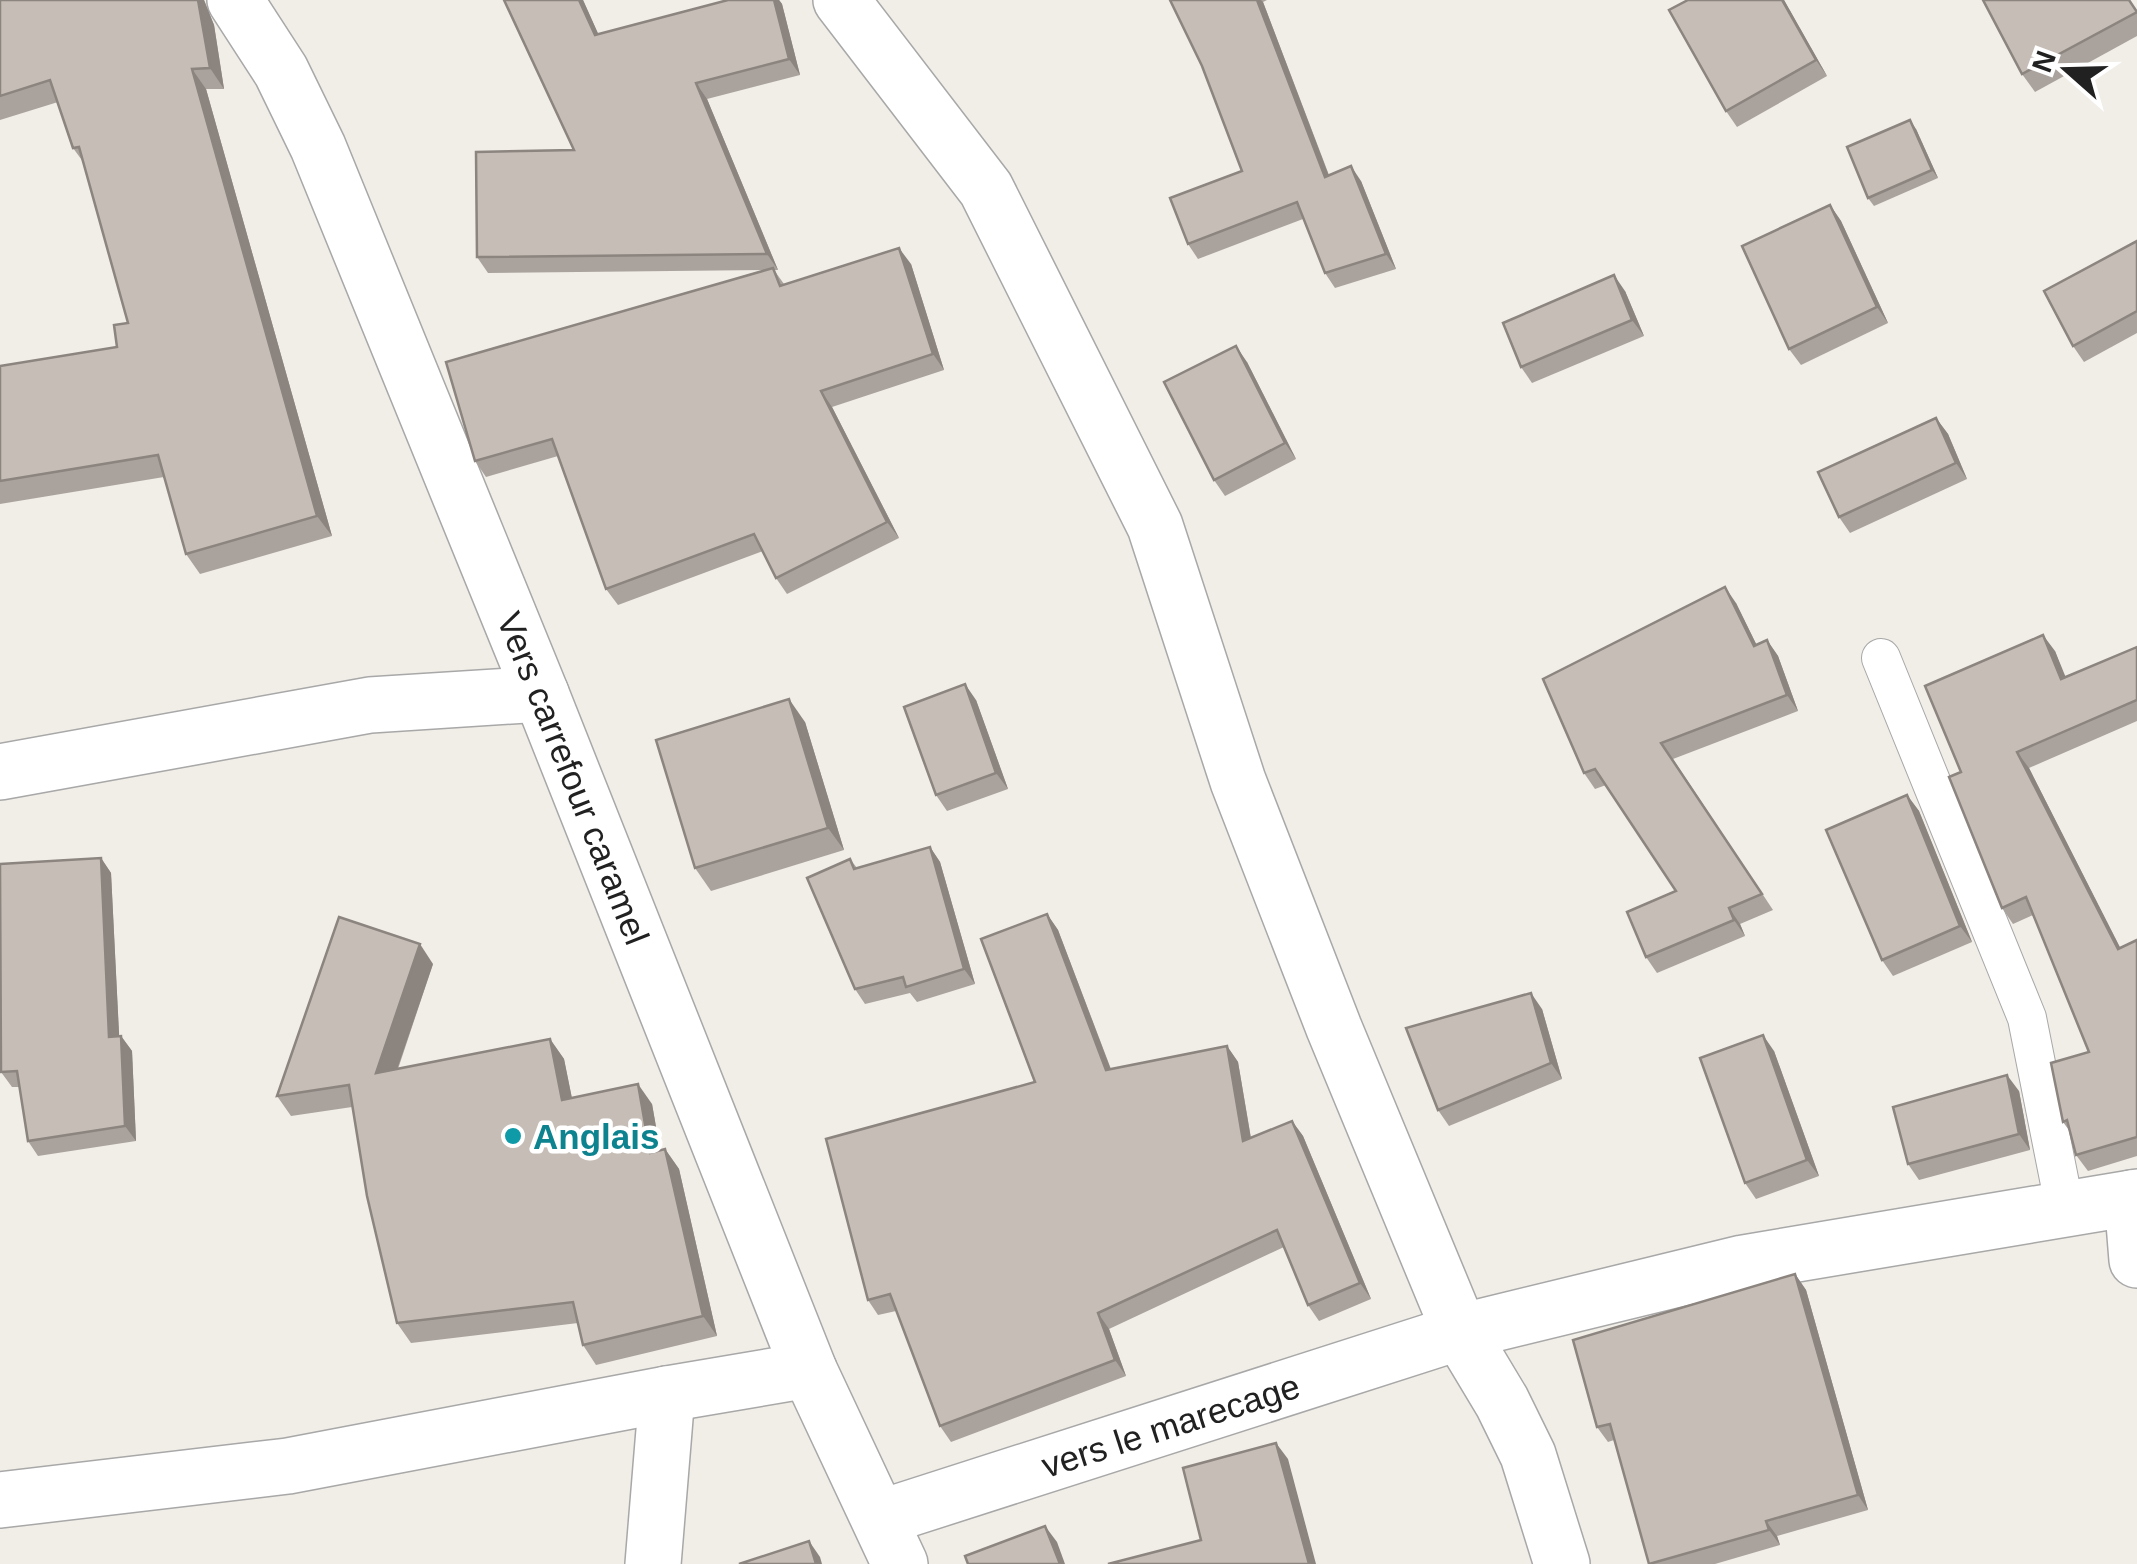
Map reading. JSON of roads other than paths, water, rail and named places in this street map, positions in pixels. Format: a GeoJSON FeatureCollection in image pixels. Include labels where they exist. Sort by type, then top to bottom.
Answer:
{"type":"FeatureCollection","features":[{"type":"Feature","properties":{"kind":"street","name":"Vers carrefour caramel"},"geometry":{"type":"LineString","coordinates":[[235,0],[281,71],[318,147],[542,694],[809,1370],[890,1541]]}},
{"type":"Feature","properties":{"kind":"street"},"geometry":{"type":"LineString","coordinates":[[841,0],[986,189],[1155,526],[1238,782],[1334,1028],[1460,1332],[1528,1455],[1562,1564]]}},
{"type":"Feature","properties":{"kind":"street"},"geometry":{"type":"LineString","coordinates":[[0,772],[370,705],[542,694]]}},
{"type":"Feature","properties":{"kind":"street"},"geometry":{"type":"LineString","coordinates":[[2134,1198],[2137,1260]]}},
{"type":"Feature","properties":{"kind":"street","name":"vers le marecage"},"geometry":{"type":"LineString","coordinates":[[890,1541],[1460,1332],[1744,1262],[2134,1198]]}},
{"type":"Feature","properties":{"kind":"street"},"geometry":{"type":"LineString","coordinates":[[0,1500],[288,1466],[809,1370]]}},
{"type":"Feature","properties":{"kind":"street"},"geometry":{"type":"LineString","coordinates":[[654,1564],[667,1394]]}},
{"type":"Feature","properties":{"kind":"lane"},"geometry":{"type":"LineString","coordinates":[[1882,658],[2028,1018],[2065,1209]]}},
{"type":"Feature","properties":{"kind":"place","name":"Anglais"},"geometry":{"type":"Point","coordinates":[513,1136]}}]}
